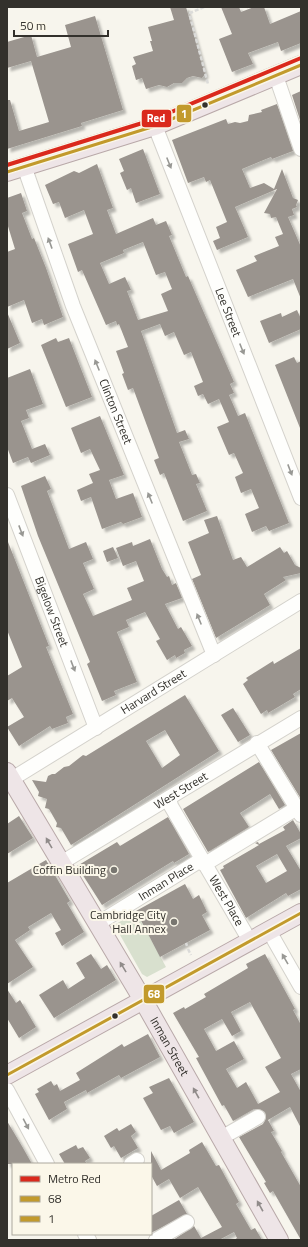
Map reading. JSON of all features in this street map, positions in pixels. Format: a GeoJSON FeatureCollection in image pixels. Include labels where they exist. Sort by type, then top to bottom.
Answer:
{"type":"FeatureCollection","features":[{"type":"Feature","properties":{"kind":"main road"},"geometry":{"type":"LineString","coordinates":[[15,169],[155,126],[301,65]]}},
{"type":"Feature","properties":{"kind":"main road","name":"Inman Street"},"geometry":{"type":"LineString","coordinates":[[8,778],[143,1000],[279,1240]]}},
{"type":"Feature","properties":{"kind":"main road"},"geometry":{"type":"LineString","coordinates":[[7,1075],[301,913]]}},
{"type":"Feature","properties":{"kind":"street"},"geometry":{"type":"LineString","coordinates":[[276,76],[301,149]]}},
{"type":"Feature","properties":{"kind":"street","name":"Lee Street"},"geometry":{"type":"LineString","coordinates":[[155,126],[301,498]]}},
{"type":"Feature","properties":{"kind":"street","name":"Clinton Street"},"geometry":{"type":"LineString","coordinates":[[15,169],[73,306],[214,655]]}},
{"type":"Feature","properties":{"kind":"street","name":"Bigelow Street"},"geometry":{"type":"LineString","coordinates":[[7,495],[96,728]]}},
{"type":"Feature","properties":{"kind":"street","name":"Harvard Street"},"geometry":{"type":"LineString","coordinates":[[8,778],[96,728],[301,602]]}},
{"type":"Feature","properties":{"kind":"street","name":"West Street"},"geometry":{"type":"LineString","coordinates":[[61,863],[257,743],[301,718]]}},
{"type":"Feature","properties":{"kind":"street"},"geometry":{"type":"LineString","coordinates":[[257,743],[299,811]]}},
{"type":"Feature","properties":{"kind":"street","name":"West Place"},"geometry":{"type":"LineString","coordinates":[[169,798],[171,806],[250,941]]}},
{"type":"Feature","properties":{"kind":"street","name":"Inman Place"},"geometry":{"type":"LineString","coordinates":[[97,924],[196,863],[199,862],[204,864],[299,811]]}},
{"type":"Feature","properties":{"kind":"street"},"geometry":{"type":"LineString","coordinates":[[269,931],[301,987]]}},
{"type":"Feature","properties":{"kind":"street"},"geometry":{"type":"LineString","coordinates":[[7,1090],[46,1163]]}},
{"type":"Feature","properties":{"kind":"street"},"geometry":{"type":"LineString","coordinates":[[221,1138],[258,1117]]}},
{"type":"Feature","properties":{"kind":"street"},"geometry":{"type":"LineString","coordinates":[[156,1240],[187,1222]]}},
{"type":"Feature","properties":{"kind":"path"},"geometry":{"type":"LineString","coordinates":[[204,7],[190,13],[190,20],[208,84]]}},
{"type":"Feature","properties":{"kind":"path"},"geometry":{"type":"LineString","coordinates":[[187,946],[191,955]]}},
{"type":"Feature","properties":{"kind":"green space"},"geometry":{"type":"Polygon","coordinates":[[[136,912],[166,967],[147,977],[142,974],[115,926],[136,912]]]}},
{"type":"Feature","properties":{"kind":"building"},"geometry":{"type":"Polygon","coordinates":[[[170,7],[186,7],[205,74],[202,78],[193,76],[187,78],[182,83],[174,83],[167,87],[159,85],[146,89],[142,78],[136,80],[132,66],[136,64],[133,57],[153,51],[148,27],[174,20],[170,7]]]}},
{"type":"Feature","properties":{"kind":"building"},"geometry":{"type":"Polygon","coordinates":[[[221,7],[239,7],[241,12],[254,7],[264,7],[270,24],[301,11],[301,43],[281,51],[278,42],[248,53],[253,64],[232,72],[219,39],[232,34],[221,7]]]}},
{"type":"Feature","properties":{"kind":"building"},"geometry":{"type":"Polygon","coordinates":[[[95,16],[123,110],[81,123],[82,126],[7,149],[7,100],[10,100],[19,131],[49,122],[31,61],[7,68],[7,42],[31,35],[37,57],[71,47],[65,25],[95,16]]]}},
{"type":"Feature","properties":{"kind":"building"},"geometry":{"type":"Polygon","coordinates":[[[301,91],[301,123],[292,95],[301,91]]]}},
{"type":"Feature","properties":{"kind":"building"},"geometry":{"type":"Polygon","coordinates":[[[277,104],[293,151],[272,159],[271,157],[242,169],[250,188],[264,183],[274,189],[282,169],[293,198],[298,200],[296,205],[297,207],[292,209],[294,215],[288,217],[301,247],[301,299],[293,279],[248,297],[236,270],[257,261],[254,256],[279,246],[275,237],[283,234],[276,217],[271,218],[270,214],[264,213],[277,189],[235,207],[248,237],[217,250],[213,241],[220,238],[216,227],[227,222],[210,180],[206,182],[204,177],[188,183],[172,140],[226,119],[228,124],[248,121],[249,115],[262,112],[261,110],[277,104]]]}},
{"type":"Feature","properties":{"kind":"building"},"geometry":{"type":"Polygon","coordinates":[[[143,149],[160,194],[136,203],[131,188],[127,190],[120,173],[124,171],[119,159],[143,149]]]}},
{"type":"Feature","properties":{"kind":"building"},"geometry":{"type":"Polygon","coordinates":[[[97,164],[113,208],[107,210],[116,234],[153,218],[156,225],[166,221],[172,235],[169,236],[186,277],[188,276],[234,382],[230,384],[234,393],[229,395],[238,416],[245,413],[289,523],[269,531],[266,526],[252,532],[245,514],[259,508],[251,489],[241,493],[235,477],[243,473],[234,453],[229,455],[217,427],[229,422],[219,399],[208,404],[203,394],[198,396],[194,386],[203,382],[191,352],[184,355],[174,332],[165,336],[160,324],[141,331],[177,433],[185,430],[189,439],[179,442],[192,475],[196,474],[200,483],[196,484],[207,511],[183,521],[164,473],[160,475],[154,460],[159,458],[133,388],[128,390],[122,374],[124,373],[116,351],[128,347],[119,324],[117,325],[116,321],[106,325],[82,270],[78,272],[68,244],[93,234],[84,210],[65,218],[59,202],[53,204],[45,185],[74,171],[79,173],[97,164]],[[143,242],[123,250],[124,253],[100,263],[109,284],[125,277],[131,290],[127,291],[138,320],[168,311],[161,294],[172,289],[165,272],[156,275],[143,242]]]}},
{"type":"Feature","properties":{"kind":"building"},"geometry":{"type":"Polygon","coordinates":[[[21,193],[27,211],[22,213],[32,239],[34,238],[46,268],[63,317],[44,325],[42,319],[32,323],[24,300],[7,307],[7,252],[15,249],[7,223],[7,198],[21,193]]]}},
{"type":"Feature","properties":{"kind":"building"},"geometry":{"type":"Polygon","coordinates":[[[297,310],[301,319],[301,329],[269,343],[260,321],[281,313],[282,317],[297,310]]]}},
{"type":"Feature","properties":{"kind":"building"},"geometry":{"type":"Polygon","coordinates":[[[7,312],[20,343],[7,349],[7,312]]]}},
{"type":"Feature","properties":{"kind":"building"},"geometry":{"type":"Polygon","coordinates":[[[56,338],[58,342],[69,338],[92,397],[66,407],[41,345],[56,338]]]}},
{"type":"Feature","properties":{"kind":"building"},"geometry":{"type":"Polygon","coordinates":[[[294,357],[297,363],[301,361],[300,428],[275,365],[294,357]]]}},
{"type":"Feature","properties":{"kind":"building"},"geometry":{"type":"Polygon","coordinates":[[[30,369],[43,404],[26,410],[29,418],[21,421],[32,449],[45,444],[50,455],[31,463],[28,457],[13,463],[7,447],[7,378],[30,369]]]}},
{"type":"Feature","properties":{"kind":"building"},"geometry":{"type":"Polygon","coordinates":[[[100,416],[124,475],[109,480],[116,499],[133,493],[142,517],[123,524],[121,522],[102,529],[91,497],[81,501],[77,490],[93,483],[89,474],[100,470],[90,449],[81,453],[71,428],[100,416]]]}},
{"type":"Feature","properties":{"kind":"building"},"geometry":{"type":"Polygon","coordinates":[[[45,476],[51,489],[47,491],[69,549],[86,542],[93,559],[83,563],[94,589],[83,594],[93,616],[132,600],[127,588],[144,581],[136,561],[123,566],[116,548],[132,542],[133,546],[150,539],[162,569],[167,577],[169,576],[172,585],[176,583],[182,598],[165,604],[178,629],[181,627],[192,646],[184,650],[185,653],[176,658],[175,655],[167,660],[156,641],[160,639],[145,612],[126,620],[129,627],[117,632],[137,682],[114,691],[116,695],[102,701],[87,664],[90,662],[38,536],[21,486],[45,476]]]}},
{"type":"Feature","properties":{"kind":"building"},"geometry":{"type":"Polygon","coordinates":[[[217,516],[233,560],[241,557],[247,567],[280,547],[284,553],[287,551],[295,565],[301,568],[301,573],[283,577],[286,580],[264,594],[270,605],[216,638],[192,579],[201,575],[188,542],[209,533],[204,520],[217,516]]]}},
{"type":"Feature","properties":{"kind":"building"},"geometry":{"type":"Polygon","coordinates":[[[8,542],[49,646],[46,647],[73,714],[66,717],[68,723],[52,729],[50,726],[19,746],[7,727],[24,717],[12,698],[7,701],[7,676],[22,667],[7,630],[8,542]]]}},
{"type":"Feature","properties":{"kind":"building"},"geometry":{"type":"Polygon","coordinates":[[[113,547],[118,558],[107,562],[103,551],[113,547]]]}},
{"type":"Feature","properties":{"kind":"building"},"geometry":{"type":"Polygon","coordinates":[[[301,648],[301,689],[293,694],[295,697],[268,713],[267,710],[261,714],[243,684],[248,680],[246,678],[273,661],[274,664],[301,648]]]}},
{"type":"Feature","properties":{"kind":"building"},"geometry":{"type":"Polygon","coordinates":[[[185,695],[219,751],[71,845],[61,828],[56,827],[57,823],[49,809],[45,808],[47,799],[38,796],[39,792],[32,780],[46,782],[48,776],[55,774],[64,767],[69,766],[83,755],[86,756],[185,695]],[[165,730],[146,741],[162,768],[180,755],[165,730]]]}},
{"type":"Feature","properties":{"kind":"building"},"geometry":{"type":"Polygon","coordinates":[[[233,708],[250,735],[238,742],[221,715],[233,708]]]}},
{"type":"Feature","properties":{"kind":"building"},"geometry":{"type":"Polygon","coordinates":[[[301,733],[301,799],[271,750],[301,733]]]}},
{"type":"Feature","properties":{"kind":"building"},"geometry":{"type":"Polygon","coordinates":[[[259,762],[285,805],[279,809],[270,794],[240,813],[249,827],[208,852],[183,809],[259,762]]]}},
{"type":"Feature","properties":{"kind":"building"},"geometry":{"type":"Polygon","coordinates":[[[19,816],[33,838],[7,854],[7,824],[19,816]]]}},
{"type":"Feature","properties":{"kind":"building"},"geometry":{"type":"Polygon","coordinates":[[[168,817],[189,854],[174,863],[173,861],[102,905],[77,866],[117,842],[120,846],[168,817]]]}},
{"type":"Feature","properties":{"kind":"building"},"geometry":{"type":"Polygon","coordinates":[[[293,820],[301,834],[301,838],[286,846],[301,871],[301,889],[288,896],[286,893],[246,918],[220,870],[224,868],[223,866],[259,845],[255,843],[258,842],[259,844],[285,830],[283,827],[293,820]],[[277,854],[256,866],[266,883],[287,871],[277,854]]]}},
{"type":"Feature","properties":{"kind":"building"},"geometry":{"type":"Polygon","coordinates":[[[46,860],[70,901],[67,903],[84,932],[62,946],[55,933],[61,930],[51,913],[28,927],[30,930],[15,940],[33,967],[7,984],[7,883],[46,860]]]}},
{"type":"Feature","properties":{"kind":"building","name":"Cambridge City Hall Annex"},"geometry":{"type":"Polygon","coordinates":[[[185,884],[193,899],[199,895],[207,912],[202,915],[210,930],[160,957],[136,911],[185,884]]]}},
{"type":"Feature","properties":{"kind":"building"},"geometry":{"type":"Polygon","coordinates":[[[91,954],[101,969],[107,965],[116,980],[54,1018],[39,995],[63,980],[68,989],[85,978],[76,963],[91,954]]]}},
{"type":"Feature","properties":{"kind":"building"},"geometry":{"type":"Polygon","coordinates":[[[265,954],[295,1009],[293,1010],[301,1025],[301,1069],[291,1074],[301,1092],[301,1128],[290,1107],[268,1120],[274,1131],[271,1132],[301,1187],[301,1240],[273,1191],[270,1193],[264,1183],[266,1182],[239,1137],[263,1124],[266,1117],[265,1112],[254,1109],[233,1121],[224,1105],[222,1106],[196,1058],[199,1057],[173,1013],[184,1007],[185,1009],[206,997],[204,994],[248,968],[246,964],[265,954]],[[250,1002],[231,1012],[241,1031],[232,1036],[222,1019],[204,1029],[216,1051],[234,1041],[244,1059],[226,1069],[237,1088],[246,1082],[258,1104],[280,1092],[265,1067],[281,1058],[250,1002]]]}},
{"type":"Feature","properties":{"kind":"building"},"geometry":{"type":"Polygon","coordinates":[[[7,989],[16,1003],[20,1000],[36,1027],[19,1038],[7,1018],[7,989]]]}},
{"type":"Feature","properties":{"kind":"building"},"geometry":{"type":"Polygon","coordinates":[[[148,1034],[160,1057],[121,1078],[119,1075],[87,1093],[86,1090],[64,1102],[67,1109],[49,1120],[35,1094],[39,1092],[37,1089],[51,1081],[54,1086],[57,1084],[60,1091],[80,1080],[76,1073],[122,1044],[124,1047],[148,1034]]]}},
{"type":"Feature","properties":{"kind":"building"},"geometry":{"type":"Polygon","coordinates":[[[169,1078],[194,1122],[174,1133],[170,1126],[161,1130],[143,1098],[153,1093],[149,1087],[169,1078]]]}},
{"type":"Feature","properties":{"kind":"building"},"geometry":{"type":"Polygon","coordinates":[[[7,1121],[31,1163],[7,1164],[7,1121]]]}},
{"type":"Feature","properties":{"kind":"building"},"geometry":{"type":"Polygon","coordinates":[[[131,1124],[136,1132],[131,1136],[138,1148],[121,1158],[114,1146],[111,1148],[104,1136],[117,1128],[119,1131],[131,1124]]]}},
{"type":"Feature","properties":{"kind":"building"},"geometry":{"type":"Polygon","coordinates":[[[202,1142],[216,1166],[219,1165],[239,1202],[236,1204],[251,1230],[255,1228],[262,1240],[234,1240],[237,1238],[234,1232],[219,1240],[173,1240],[194,1226],[201,1238],[222,1227],[198,1187],[180,1198],[169,1179],[157,1186],[152,1177],[151,1151],[161,1170],[190,1153],[189,1150],[202,1142]]]}},
{"type":"Feature","properties":{"kind":"building"},"geometry":{"type":"Polygon","coordinates":[[[76,1145],[78,1149],[83,1147],[90,1158],[85,1161],[86,1163],[64,1163],[59,1154],[76,1145]]]}},
{"type":"Feature","properties":{"kind":"building"},"geometry":{"type":"Polygon","coordinates":[[[179,1200],[187,1214],[152,1232],[152,1215],[179,1200]]]}},
{"type":"Feature","properties":{"kind":"metro line","name":"Red"},"geometry":{"type":"LineString","coordinates":[[7,165],[152,120],[301,58]]}},
{"type":"Feature","properties":{"kind":"transit line","name":"1"},"geometry":{"type":"LineString","coordinates":[[7,172],[155,126],[301,65]]}},
{"type":"Feature","properties":{"kind":"transit line","name":"68"},"geometry":{"type":"LineString","coordinates":[[7,1075],[301,913]]}},
{"type":"Feature","properties":{"kind":"place","name":"Coffin Building"},"geometry":{"type":"Point","coordinates":[114,870]}},
{"type":"Feature","properties":{"kind":"place","name":"Cambridge City Hall Annex"},"geometry":{"type":"Point","coordinates":[174,922]}}]}
